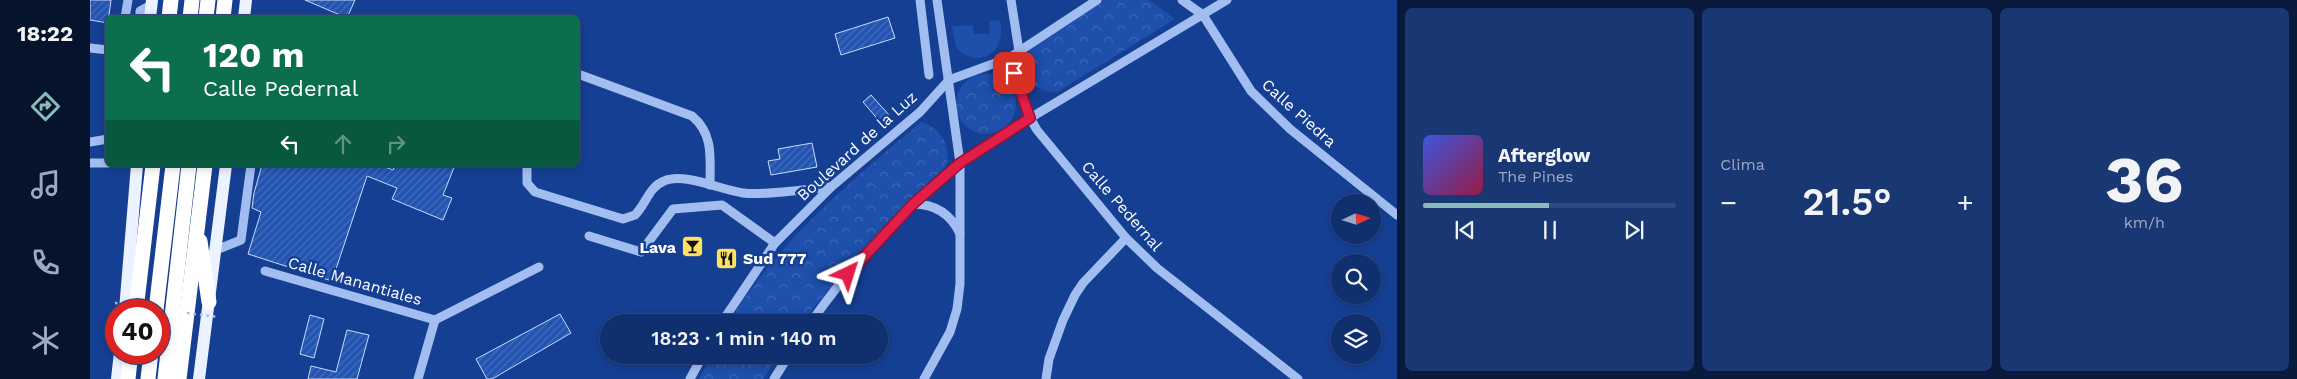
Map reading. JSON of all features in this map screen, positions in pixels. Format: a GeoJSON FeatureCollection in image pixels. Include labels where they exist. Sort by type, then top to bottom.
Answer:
{"type":"FeatureCollection","features":[{"type":"Feature","properties":{"kind":"highway"},"geometry":{"type":"LineString","coordinates":[[169,15],[171,0]]}},
{"type":"Feature","properties":{"kind":"highway"},"geometry":{"type":"LineString","coordinates":[[190,15],[192,0]]}},
{"type":"Feature","properties":{"kind":"highway"},"geometry":{"type":"LineString","coordinates":[[206,15],[208,0]]}},
{"type":"Feature","properties":{"kind":"highway"},"geometry":{"type":"LineString","coordinates":[[223,15],[225,0]]}},
{"type":"Feature","properties":{"kind":"highway"},"geometry":{"type":"LineString","coordinates":[[137,299],[153,167]]}},
{"type":"Feature","properties":{"kind":"highway"},"geometry":{"type":"LineString","coordinates":[[157,299],[173,167]]}},
{"type":"Feature","properties":{"kind":"highway"},"geometry":{"type":"LineString","coordinates":[[166,379],[189,167]]}},
{"type":"Feature","properties":{"kind":"highway"},"geometry":{"type":"LineString","coordinates":[[179,379],[205,167]]}},
{"type":"Feature","properties":{"kind":"highway"},"geometry":{"type":"LineString","coordinates":[[198,221],[209,302]]}},
{"type":"Feature","properties":{"kind":"highway"},"geometry":{"type":"LineString","coordinates":[[128,379],[130,364]]}},
{"type":"Feature","properties":{"kind":"highway"},"geometry":{"type":"LineString","coordinates":[[148,379],[150,364]]}},
{"type":"Feature","properties":{"kind":"main road"},"geometry":{"type":"LineString","coordinates":[[244,15],[246,0]]}},
{"type":"Feature","properties":{"kind":"main road"},"geometry":{"type":"LineString","coordinates":[[126,299],[138,167]]}},
{"type":"Feature","properties":{"kind":"main road"},"geometry":{"type":"LineString","coordinates":[[199,379],[226,167]]}},
{"type":"Feature","properties":{"kind":"main road"},"geometry":{"type":"LineString","coordinates":[[117,379],[119,364]]}},
{"type":"Feature","properties":{"kind":"street"},"geometry":{"type":"LineString","coordinates":[[126,15],[128,0]]}},
{"type":"Feature","properties":{"kind":"street"},"geometry":{"type":"LineString","coordinates":[[920,0],[929,75]]}},
{"type":"Feature","properties":{"kind":"street"},"geometry":{"type":"LineString","coordinates":[[924,379],[945,343],[957,309],[961,236],[960,163],[937,0]]}},
{"type":"Feature","properties":{"kind":"street"},"geometry":{"type":"LineString","coordinates":[[1011,0],[1019,51]]}},
{"type":"Feature","properties":{"kind":"street","name":"Boulevard de la Luz"},"geometry":{"type":"LineString","coordinates":[[727,314],[775,243],[831,187],[920,112],[948,80],[1009,58],[1097,0]]}},
{"type":"Feature","properties":{"kind":"street"},"geometry":{"type":"LineString","coordinates":[[1182,0],[1203,15]]}},
{"type":"Feature","properties":{"kind":"street"},"geometry":{"type":"LineString","coordinates":[[817,314],[854,268],[913,204],[960,163],[1030,118],[1227,0]]}},
{"type":"Feature","properties":{"kind":"street"},"geometry":{"type":"LineString","coordinates":[[140,15],[140,11],[151,8]]}},
{"type":"Feature","properties":{"kind":"street","name":"Calle Piedra"},"geometry":{"type":"LineString","coordinates":[[1203,15],[1251,91],[1290,128],[1397,215]]}},
{"type":"Feature","properties":{"kind":"street"},"geometry":{"type":"LineString","coordinates":[[90,48],[105,50]]}},
{"type":"Feature","properties":{"kind":"street","name":"Calle Pedernal"},"geometry":{"type":"LineString","coordinates":[[1009,58],[1030,118],[1126,238],[1165,275],[1298,379]]}},
{"type":"Feature","properties":{"kind":"street"},"geometry":{"type":"LineString","coordinates":[[580,75],[692,116],[702,126],[709,141],[710,185]]}},
{"type":"Feature","properties":{"kind":"street"},"geometry":{"type":"LineString","coordinates":[[90,142],[105,140]]}},
{"type":"Feature","properties":{"kind":"street"},"geometry":{"type":"LineString","coordinates":[[90,163],[105,163]]}},
{"type":"Feature","properties":{"kind":"street"},"geometry":{"type":"LineString","coordinates":[[216,250],[241,240],[251,167]]}},
{"type":"Feature","properties":{"kind":"street"},"geometry":{"type":"LineString","coordinates":[[527,167],[527,183],[535,192],[623,219],[635,215],[652,189],[664,180],[678,178],[745,194],[831,187]]}},
{"type":"Feature","properties":{"kind":"street"},"geometry":{"type":"LineString","coordinates":[[913,204],[930,206],[945,213],[957,227],[961,236]]}},
{"type":"Feature","properties":{"kind":"street"},"geometry":{"type":"LineString","coordinates":[[589,236],[640,252],[673,209],[722,205],[763,232],[775,243]]}},
{"type":"Feature","properties":{"kind":"street"},"geometry":{"type":"LineString","coordinates":[[1046,379],[1047,366],[1055,342],[1076,295],[1083,283],[1126,238]]}},
{"type":"Feature","properties":{"kind":"street"},"geometry":{"type":"LineString","coordinates":[[435,320],[539,267]]}},
{"type":"Feature","properties":{"kind":"street","name":"Calle Manantiales"},"geometry":{"type":"LineString","coordinates":[[265,271],[435,320],[418,379]]}},
{"type":"Feature","properties":{"kind":"street"},"geometry":{"type":"LineString","coordinates":[[690,379],[698,364]]}},
{"type":"Feature","properties":{"kind":"street"},"geometry":{"type":"LineString","coordinates":[[774,379],[783,364]]}},
{"type":"Feature","properties":{"kind":"green space"},"geometry":{"type":"Polygon","coordinates":[[[1103,0],[1149,0],[1175,19],[1057,92],[1041,89],[1035,85],[1027,73],[1026,66],[1030,50],[1103,0]]]}},
{"type":"Feature","properties":{"kind":"green space"},"geometry":{"type":"Polygon","coordinates":[[[1000,20],[1001,38],[992,53],[980,58],[974,58],[967,56],[956,47],[952,26],[973,25],[974,34],[990,34],[989,21],[1000,20]]]}},
{"type":"Feature","properties":{"kind":"green space"},"geometry":{"type":"Polygon","coordinates":[[[986,74],[1002,79],[1007,83],[1011,88],[1016,104],[1011,120],[1007,125],[1002,129],[986,134],[970,129],[965,125],[961,120],[956,104],[961,88],[965,83],[970,79],[986,74]]]}},
{"type":"Feature","properties":{"kind":"green space"},"geometry":{"type":"Polygon","coordinates":[[[921,122],[934,128],[939,133],[947,150],[947,165],[873,236],[809,314],[734,314],[748,293],[792,239],[868,168],[921,122]]]}},
{"type":"Feature","properties":{"kind":"green space"},"geometry":{"type":"Polygon","coordinates":[[[706,364],[773,364],[763,379],[699,379],[706,364]]]}},
{"type":"Feature","properties":{"kind":"building"},"geometry":{"type":"Polygon","coordinates":[[[90,0],[111,0],[109,15],[105,15],[105,22],[90,20],[90,0]]]}},
{"type":"Feature","properties":{"kind":"building"},"geometry":{"type":"Polygon","coordinates":[[[305,0],[355,0],[348,15],[340,15],[305,0]]]}},
{"type":"Feature","properties":{"kind":"building"},"geometry":{"type":"Polygon","coordinates":[[[888,17],[895,38],[841,55],[835,34],[888,17]]]}},
{"type":"Feature","properties":{"kind":"building"},"geometry":{"type":"Polygon","coordinates":[[[871,95],[890,116],[881,123],[863,102],[871,95]]]}},
{"type":"Feature","properties":{"kind":"building"},"geometry":{"type":"Polygon","coordinates":[[[812,143],[817,167],[771,175],[768,161],[780,159],[778,149],[812,143]]]}},
{"type":"Feature","properties":{"kind":"building"},"geometry":{"type":"Polygon","coordinates":[[[261,167],[385,167],[393,170],[394,167],[454,167],[443,195],[452,198],[443,220],[392,199],[397,188],[367,176],[332,281],[248,254],[261,212],[252,208],[261,167]]]}},
{"type":"Feature","properties":{"kind":"building"},"geometry":{"type":"Polygon","coordinates":[[[560,314],[571,333],[492,379],[487,379],[476,359],[560,314]]]}},
{"type":"Feature","properties":{"kind":"building"},"geometry":{"type":"Polygon","coordinates":[[[310,315],[324,319],[314,358],[300,354],[310,315]]]}},
{"type":"Feature","properties":{"kind":"building"},"geometry":{"type":"Polygon","coordinates":[[[347,330],[369,335],[357,379],[308,379],[311,366],[336,372],[347,330]]]}},
{"type":"Feature","properties":{"kind":"place","name":"Lava"},"geometry":{"type":"Point","coordinates":[692,247]}},
{"type":"Feature","properties":{"kind":"place","name":"Sud 777"},"geometry":{"type":"Point","coordinates":[727,258]}},
{"type":"Feature","properties":{"kind":"route"},"geometry":{"type":"LineString","coordinates":[[848,274],[913,204],[960,163],[1030,118],[1014,73]]}}]}
